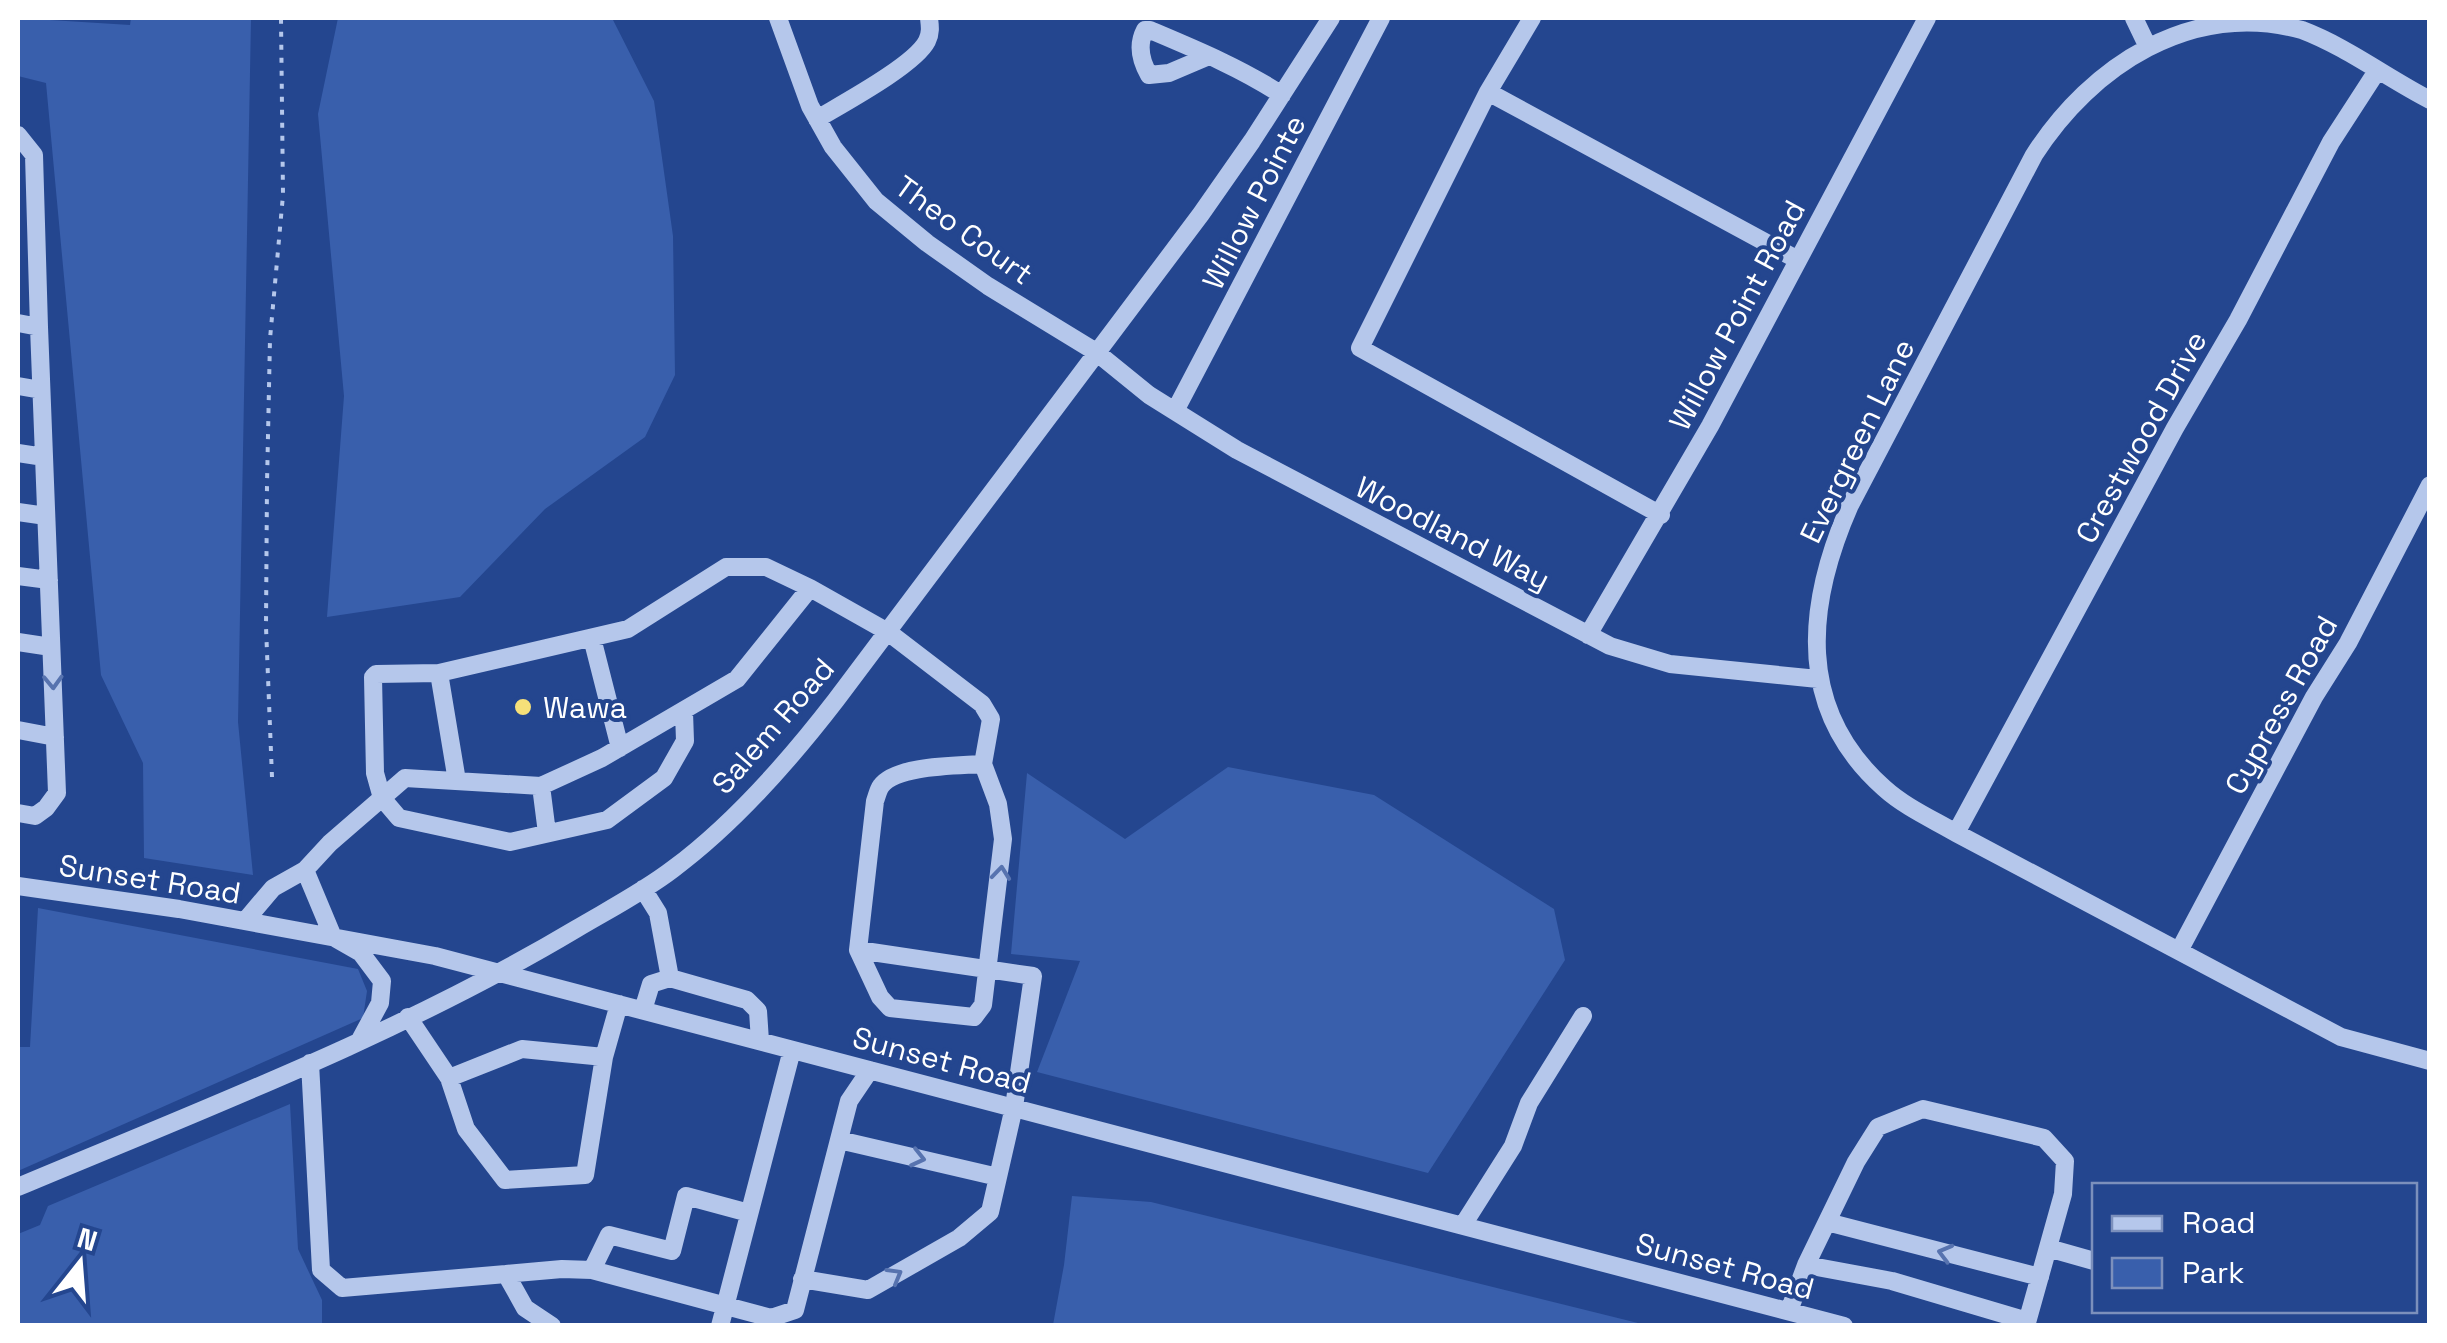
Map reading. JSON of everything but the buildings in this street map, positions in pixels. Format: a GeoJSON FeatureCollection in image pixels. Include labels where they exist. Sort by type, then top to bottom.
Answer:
{"type":"FeatureCollection","features":[{"type":"Feature","properties":{"kind":"street","name":"Theo Court"},"geometry":{"type":"LineString","coordinates":[[778,18],[792,62],[818,119],[860,184],[910,230],[988,286],[1096,352]]}},
{"type":"Feature","properties":{"kind":"street"},"geometry":{"type":"LineString","coordinates":[[818,119],[891,73],[923,47],[930,36],[929,18]]}},
{"type":"Feature","properties":{"kind":"street","name":"Salem Road"},"geometry":{"type":"LineString","coordinates":[[18,1187],[310,1063],[502,973],[643,889],[692,854],[794,753],[888,632],[1210,202],[1331,18]]}},
{"type":"Feature","properties":{"kind":"street","name":"Willow Pointe"},"geometry":{"type":"LineString","coordinates":[[1175,411],[1381,18]]}},
{"type":"Feature","properties":{"kind":"street"},"geometry":{"type":"LineString","coordinates":[[1532,18],[1488,92],[1360,348],[1660,514]]}},
{"type":"Feature","properties":{"kind":"street","name":"Willow Point Road"},"geometry":{"type":"LineString","coordinates":[[1588,635],[1660,514],[1927,18]]}},
{"type":"Feature","properties":{"kind":"street"},"geometry":{"type":"LineString","coordinates":[[2134,18],[2146,42]]}},
{"type":"Feature","properties":{"kind":"street","name":"Evergreen Lane"},"geometry":{"type":"LineString","coordinates":[[2430,100],[2300,29],[2252,20],[2202,23],[2146,42],[2094,80],[2047,134],[1870,464],[1826,567],[1820,603],[1818,679],[1831,716],[1860,764],[1886,790],[1956,833],[2341,1037],[2430,1061]]}},
{"type":"Feature","properties":{"kind":"street"},"geometry":{"type":"LineString","coordinates":[[1209,56],[1282,95]]}},
{"type":"Feature","properties":{"kind":"street","name":"Crestwood Drive"},"geometry":{"type":"LineString","coordinates":[[1956,833],[2175,428],[2238,320],[2331,142],[2377,70]]}},
{"type":"Feature","properties":{"kind":"street"},"geometry":{"type":"LineString","coordinates":[[1488,92],[1798,260]]}},
{"type":"Feature","properties":{"kind":"street"},"geometry":{"type":"LineString","coordinates":[[18,134],[34,155],[57,793],[35,816],[18,813]]}},
{"type":"Feature","properties":{"kind":"street"},"geometry":{"type":"LineString","coordinates":[[18,247],[37,250]]}},
{"type":"Feature","properties":{"kind":"street"},"geometry":{"type":"LineString","coordinates":[[18,323],[39,327]]}},
{"type":"Feature","properties":{"kind":"street","name":"Woodland Way"},"geometry":{"type":"LineString","coordinates":[[1096,352],[1148,395],[1237,450],[1588,635],[1670,664],[1818,679]]}},
{"type":"Feature","properties":{"kind":"street"},"geometry":{"type":"LineString","coordinates":[[18,386],[41,390]]}},
{"type":"Feature","properties":{"kind":"street"},"geometry":{"type":"LineString","coordinates":[[18,453],[44,457]]}},
{"type":"Feature","properties":{"kind":"street","name":"Cypress Road"},"geometry":{"type":"LineString","coordinates":[[2178,950],[2314,697],[2348,643],[2430,485]]}},
{"type":"Feature","properties":{"kind":"street"},"geometry":{"type":"LineString","coordinates":[[18,512],[46,516]]}},
{"type":"Feature","properties":{"kind":"street"},"geometry":{"type":"LineString","coordinates":[[684,712],[685,740],[664,778],[607,820],[510,842],[400,818],[382,798],[375,773],[376,674],[439,673],[628,630],[726,567],[766,567],[888,632],[989,711],[990,730],[982,764],[998,804],[1003,839],[989,970],[983,1005],[974,1017],[890,1008],[880,997],[858,950],[875,801],[882,785],[893,776],[912,770],[982,764]]}},
{"type":"Feature","properties":{"kind":"street"},"geometry":{"type":"LineString","coordinates":[[18,576],[49,580]]}},
{"type":"Feature","properties":{"kind":"street"},"geometry":{"type":"LineString","coordinates":[[245,921],[273,888],[305,870],[405,778],[541,786],[684,712],[736,679],[810,588]]}},
{"type":"Feature","properties":{"kind":"street"},"geometry":{"type":"LineString","coordinates":[[592,638],[620,748]]}},
{"type":"Feature","properties":{"kind":"street"},"geometry":{"type":"LineString","coordinates":[[18,642],[51,647]]}},
{"type":"Feature","properties":{"kind":"street"},"geometry":{"type":"LineString","coordinates":[[439,673],[457,780]]}},
{"type":"Feature","properties":{"kind":"street"},"geometry":{"type":"LineString","coordinates":[[18,730],[55,737]]}},
{"type":"Feature","properties":{"kind":"street"},"geometry":{"type":"LineString","coordinates":[[541,786],[547,834]]}},
{"type":"Feature","properties":{"kind":"street"},"geometry":{"type":"LineString","coordinates":[[305,870],[334,937],[361,953],[382,981],[380,1004],[360,1040]]}},
{"type":"Feature","properties":{"kind":"street","name":"Sunset Road"},"geometry":{"type":"LineString","coordinates":[[18,886],[245,921],[435,956],[1844,1326]]}},
{"type":"Feature","properties":{"kind":"street"},"geometry":{"type":"LineString","coordinates":[[643,889],[658,913],[670,978]]}},
{"type":"Feature","properties":{"kind":"street"},"geometry":{"type":"LineString","coordinates":[[802,1279],[868,1290],[959,1238],[990,1212],[1014,1107],[1033,976],[858,950]]}},
{"type":"Feature","properties":{"kind":"street"},"geometry":{"type":"LineString","coordinates":[[643,1010],[650,984],[670,978],[747,1000],[758,1011],[760,1041]]}},
{"type":"Feature","properties":{"kind":"street"},"geometry":{"type":"LineString","coordinates":[[408,1018],[449,1078],[466,1128],[505,1180],[585,1175],[604,1057],[619,1004]]}},
{"type":"Feature","properties":{"kind":"street"},"geometry":{"type":"LineString","coordinates":[[1463,1225],[1513,1146],[1529,1103],[1583,1016]]}},
{"type":"Feature","properties":{"kind":"street"},"geometry":{"type":"LineString","coordinates":[[449,1078],[522,1049],[604,1057]]}},
{"type":"Feature","properties":{"kind":"street"},"geometry":{"type":"LineString","coordinates":[[722,1316],[792,1050]]}},
{"type":"Feature","properties":{"kind":"street"},"geometry":{"type":"LineString","coordinates":[[310,1063],[321,1270],[342,1288],[562,1269],[592,1270],[722,1316],[772,1318],[795,1310],[848,1101],[870,1070]]}},
{"type":"Feature","properties":{"kind":"street"},"geometry":{"type":"LineString","coordinates":[[1788,1311],[1806,1266],[1856,1162],[1878,1127],[1923,1109],[2044,1138],[2064,1161],[2063,1194],[2026,1323],[1892,1281],[1806,1266]]}},
{"type":"Feature","properties":{"kind":"street"},"geometry":{"type":"LineString","coordinates":[[838,1140],[998,1177]]}},
{"type":"Feature","properties":{"kind":"street"},"geometry":{"type":"LineString","coordinates":[[592,1270],[609,1236],[672,1251],[686,1196],[749,1213]]}},
{"type":"Feature","properties":{"kind":"street"},"geometry":{"type":"LineString","coordinates":[[1827,1222],[2040,1277]]}},
{"type":"Feature","properties":{"kind":"street"},"geometry":{"type":"LineString","coordinates":[[2048,1248],[2092,1259]]}},
{"type":"Feature","properties":{"kind":"street"},"geometry":{"type":"LineString","coordinates":[[506,1274],[525,1308],[552,1326]]}},
{"type":"Feature","properties":{"kind":"path"},"geometry":{"type":"LineString","coordinates":[[272,778],[266,484],[270,340],[283,195],[281,18]]}},
{"type":"Feature","properties":{"kind":"green space"},"geometry":{"type":"Polygon","coordinates":[[[18,18],[130,25],[131,18],[251,18],[238,722],[253,875],[144,858],[143,763],[101,675],[46,83],[18,76],[18,18]]]}},
{"type":"Feature","properties":{"kind":"green space"},"geometry":{"type":"Polygon","coordinates":[[[338,18],[612,18],[654,101],[673,236],[675,375],[645,437],[545,509],[460,597],[327,617],[344,396],[318,114],[338,18]]]}},
{"type":"Feature","properties":{"kind":"green space"},"geometry":{"type":"Polygon","coordinates":[[[1228,767],[1374,795],[1554,909],[1565,960],[1428,1173],[1037,1072],[1080,961],[1011,954],[1027,773],[1125,839],[1228,767]]]}},
{"type":"Feature","properties":{"kind":"green space"},"geometry":{"type":"Polygon","coordinates":[[[38,908],[358,969],[367,991],[363,1018],[18,1171],[18,1047],[30,1047],[38,908]]]}},
{"type":"Feature","properties":{"kind":"green space"},"geometry":{"type":"Polygon","coordinates":[[[290,1104],[298,1249],[322,1300],[322,1325],[18,1325],[18,1234],[40,1225],[48,1206],[290,1104]]]}},
{"type":"Feature","properties":{"kind":"green space"},"geometry":{"type":"Polygon","coordinates":[[[1072,1196],[1151,1202],[1646,1325],[1053,1325],[1072,1196]]]}},
{"type":"Feature","properties":{"kind":"place","name":"Wawa"},"geometry":{"type":"Point","coordinates":[523,707]}}]}
